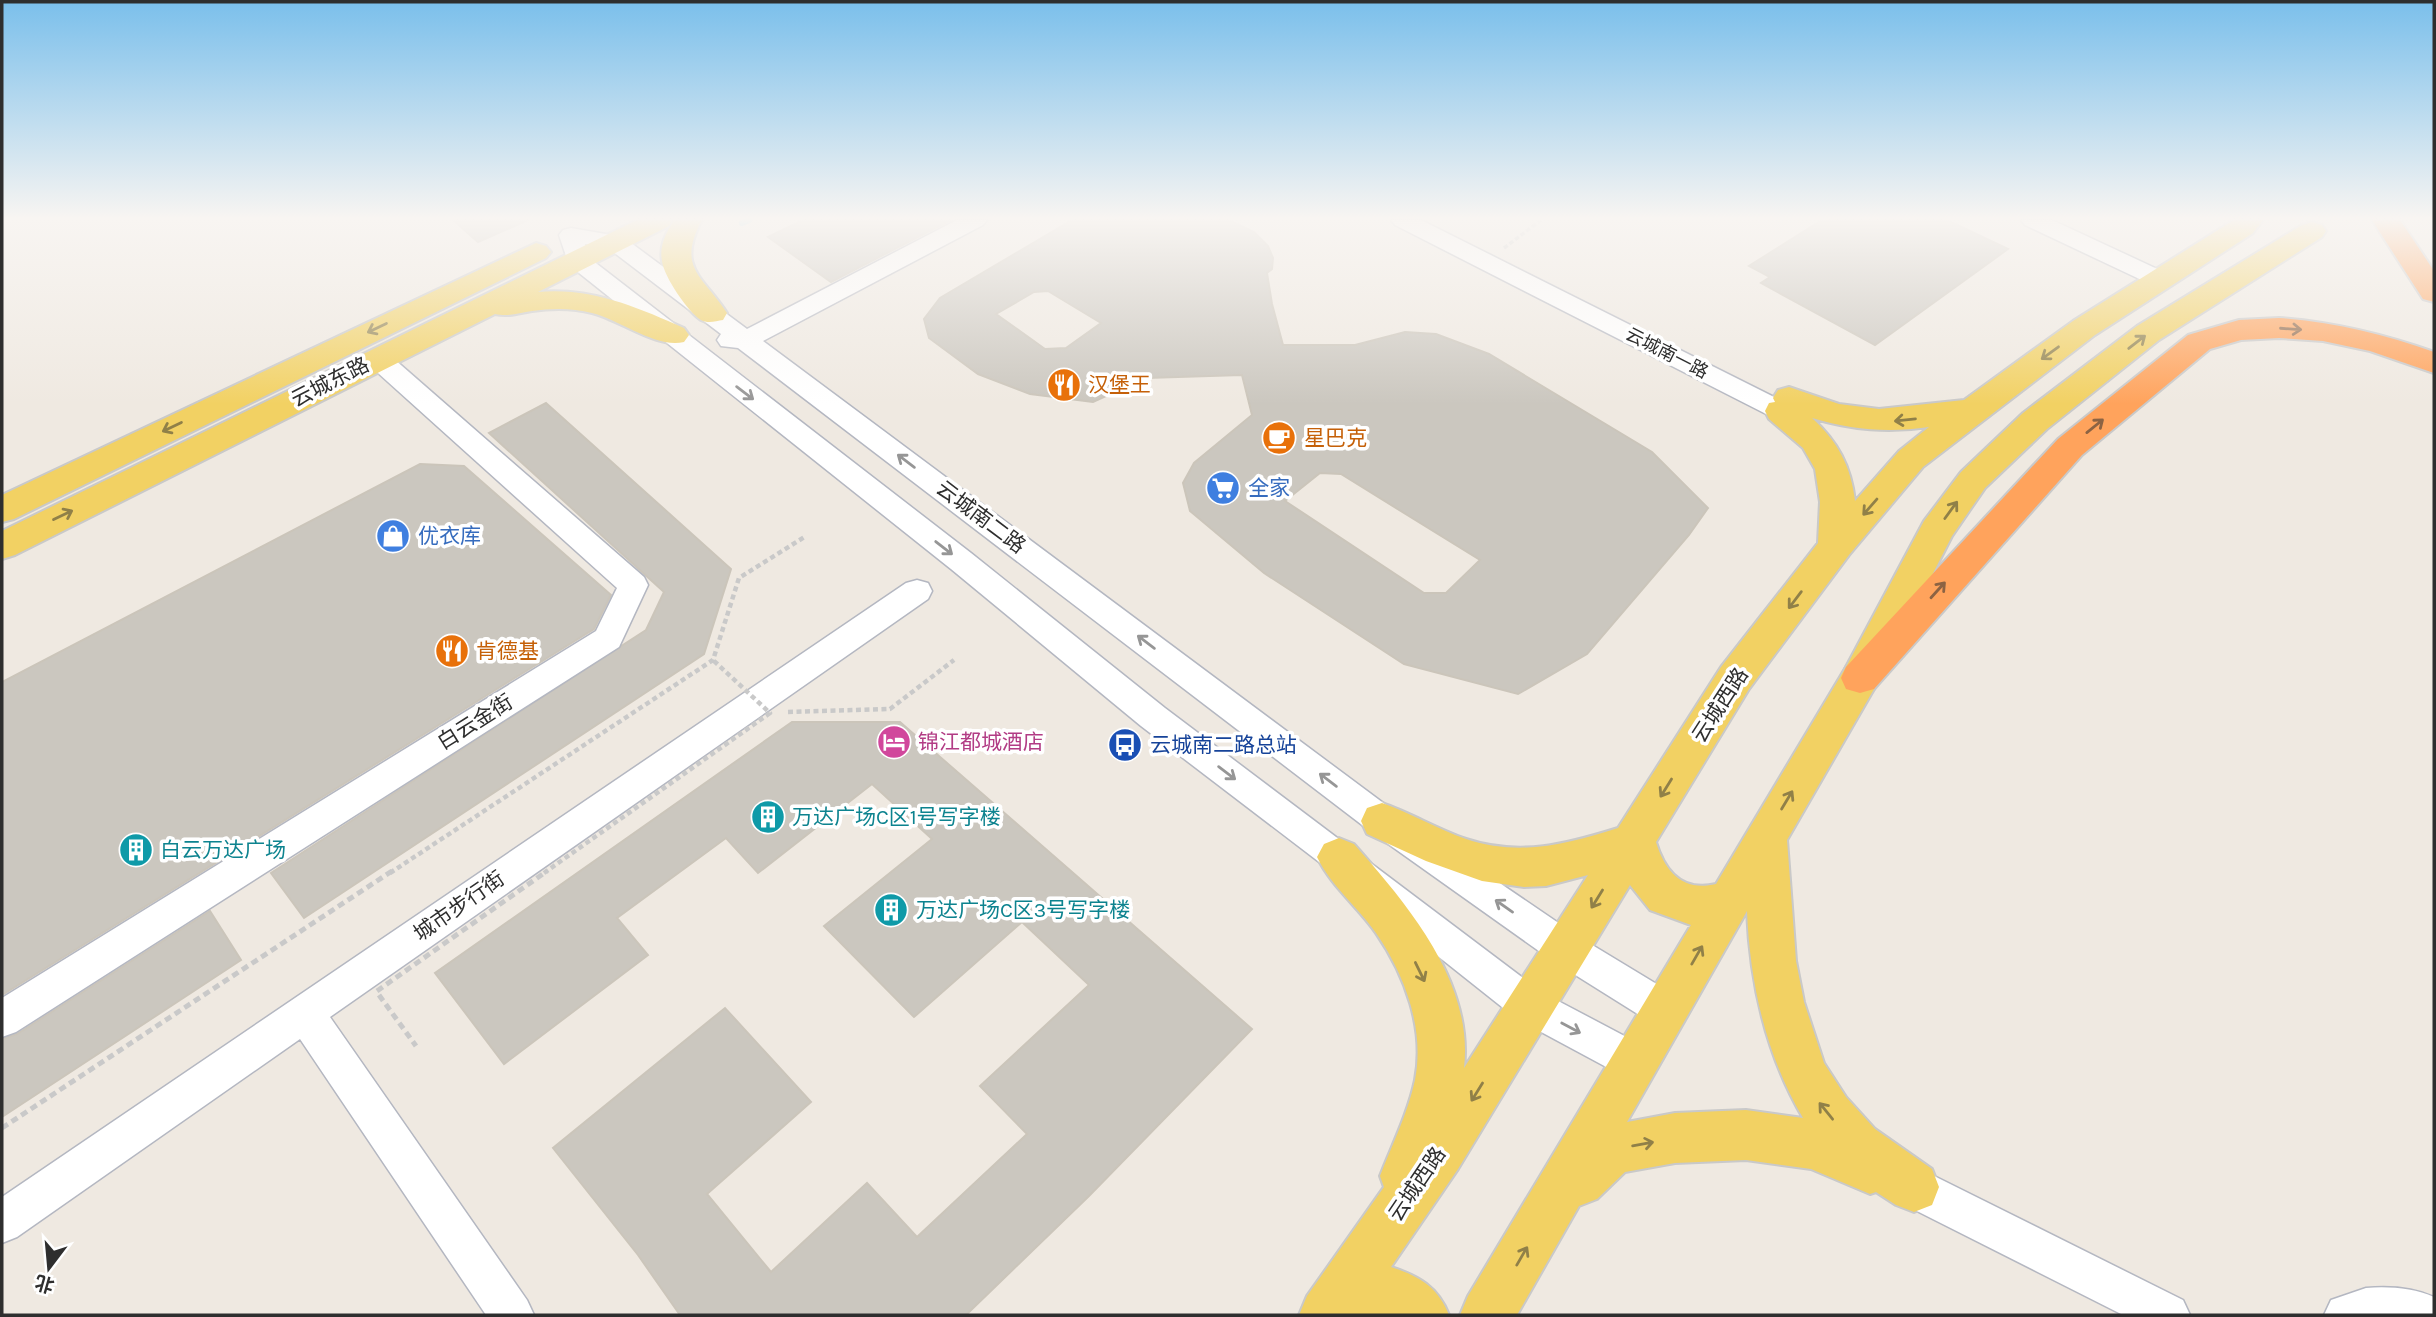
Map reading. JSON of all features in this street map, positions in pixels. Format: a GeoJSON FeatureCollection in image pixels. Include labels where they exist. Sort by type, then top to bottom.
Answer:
{"type":"FeatureCollection","features":[{"type":"Feature","properties":{"kind":"highway"},"geometry":{"type":"LineString","coordinates":[[1860,678],[2070,447],[2199,342],[2239,330],[2280,328],[2323,331],[2378,343],[2434,363]]}},
{"type":"Feature","properties":{"kind":"main road","name":"云城东路"},"geometry":{"type":"LineString","coordinates":[[2,510],[501,281]]}},
{"type":"Feature","properties":{"kind":"main road","name":"云城东路"},"geometry":{"type":"LineString","coordinates":[[2,546],[454,321],[519,281]]}},
{"type":"Feature","properties":{"kind":"main road"},"geometry":{"type":"LineString","coordinates":[[683,281],[712,313]]}},
{"type":"Feature","properties":{"kind":"main road","name":"云城西路"},"geometry":{"type":"LineString","coordinates":[[1331,1309],[1440,1150],[1735,678],[1836,546],[1911,459],[2084,328],[2155,281]]}},
{"type":"Feature","properties":{"kind":"main road"},"geometry":{"type":"LineString","coordinates":[[1488,1315],[1860,678],[1937,530],[1973,480],[2035,421],[2148,333],[2232,281]]}},
{"type":"Feature","properties":{"kind":"main road"},"geometry":{"type":"LineString","coordinates":[[454,321],[518,304],[583,299],[626,313],[673,334]]}},
{"type":"Feature","properties":{"kind":"main road"},"geometry":{"type":"LineString","coordinates":[[1785,404],[1844,418],[1873,421],[1973,410]]}},
{"type":"Feature","properties":{"kind":"main road"},"geometry":{"type":"LineString","coordinates":[[1785,404],[1832,464],[1839,495],[1836,546]]}},
{"type":"Feature","properties":{"kind":"main road"},"geometry":{"type":"LineString","coordinates":[[1382,821],[1463,858],[1504,867],[1545,867],[1634,841],[1638,862],[1647,878],[1667,897],[1684,905],[1711,907],[1728,901]]}},
{"type":"Feature","properties":{"kind":"main road"},"geometry":{"type":"LineString","coordinates":[[1766,836],[1772,962],[1781,1008],[1796,1053],[1820,1103],[1858,1148],[1914,1187]]}},
{"type":"Feature","properties":{"kind":"main road"},"geometry":{"type":"LineString","coordinates":[[1339,856],[1392,920],[1423,976],[1434,1009],[1441,1048],[1440,1078],[1433,1101],[1384,1232]]}},
{"type":"Feature","properties":{"kind":"main road"},"geometry":{"type":"LineString","coordinates":[[1550,1208],[1613,1149],[1675,1138],[1746,1135],[1812,1144],[1914,1187]]}},
{"type":"Feature","properties":{"kind":"main road"},"geometry":{"type":"LineString","coordinates":[[1331,1309],[1363,1293],[1383,1291],[1401,1295],[1422,1315]]}},
{"type":"Feature","properties":{"kind":"street"},"geometry":{"type":"LineString","coordinates":[[613,281],[704,360],[961,561],[1153,717],[1339,856],[1530,1006],[1637,1063]]}},
{"type":"Feature","properties":{"kind":"street","name":"云城南二路"},"geometry":{"type":"LineString","coordinates":[[672,281],[1382,821],[1566,949],[1665,1010]]}},
{"type":"Feature","properties":{"kind":"street"},"geometry":{"type":"LineString","coordinates":[[704,360],[705,347],[719,340],[747,340],[858,281]]}},
{"type":"Feature","properties":{"kind":"street","name":"云城南一路"},"geometry":{"type":"LineString","coordinates":[[1531,281],[1785,404]]}},
{"type":"Feature","properties":{"kind":"street","name":"云城南一路"},"geometry":{"type":"LineString","coordinates":[[1552,281],[1785,404]]}},
{"type":"Feature","properties":{"kind":"street","name":"白云金街"},"geometry":{"type":"LineString","coordinates":[[2,1019],[608,639],[633,585],[377,358]]}},
{"type":"Feature","properties":{"kind":"street","name":"城市步行街"},"geometry":{"type":"LineString","coordinates":[[2,1222],[916,591]]}},
{"type":"Feature","properties":{"kind":"street"},"geometry":{"type":"LineString","coordinates":[[304,1013],[512,1315]]}},
{"type":"Feature","properties":{"kind":"street"},"geometry":{"type":"LineString","coordinates":[[1914,1187],[2168,1315]]}},
{"type":"Feature","properties":{"kind":"street"},"geometry":{"type":"LineString","coordinates":[[2346,1315],[2357,1310],[2380,1308],[2426,1315]]}},
{"type":"Feature","properties":{"kind":"path"},"geometry":{"type":"LineString","coordinates":[[2,1128],[713,660],[739,578],[806,536]]}},
{"type":"Feature","properties":{"kind":"path"},"geometry":{"type":"LineString","coordinates":[[713,660],[770,713]]}},
{"type":"Feature","properties":{"kind":"path"},"geometry":{"type":"LineString","coordinates":[[416,1046],[377,991],[770,713],[890,709],[954,660]]}},
{"type":"Feature","properties":{"kind":"building"},"geometry":{"type":"Polygon","coordinates":[[[968,281],[1268,281],[1283,345],[1355,345],[1405,332],[1436,334],[1489,354],[1652,452],[1708,508],[1689,535],[1587,654],[1518,694],[1404,664],[1264,573],[1190,511],[1183,483],[1194,463],[1252,415],[1242,375],[1146,378],[1093,402],[1030,394],[978,374],[929,338],[924,319],[940,298],[968,281]],[[1048,291],[1034,292],[996,314],[1045,349],[1066,348],[1101,323],[1048,291]],[[1320,473],[1285,501],[1424,593],[1446,593],[1480,560],[1341,474],[1320,473]]]}},
{"type":"Feature","properties":{"kind":"building"},"geometry":{"type":"Polygon","coordinates":[[[1763,281],[1963,281],[1875,345],[1761,283],[1763,281]]]}},
{"type":"Feature","properties":{"kind":"building"},"geometry":{"type":"Polygon","coordinates":[[[546,403],[731,569],[704,654],[304,918],[271,873],[646,630],[664,592],[489,433],[546,403]]]}},
{"type":"Feature","properties":{"kind":"building","name":"白云万达广场"},"geometry":{"type":"Polygon","coordinates":[[[420,464],[464,466],[611,595],[594,629],[2,995],[2,682],[420,464]]]}},
{"type":"Feature","properties":{"kind":"building"},"geometry":{"type":"Polygon","coordinates":[[[792,722],[900,722],[1252,1029],[1089,1196],[966,1315],[680,1315],[638,1255],[553,1148],[725,1008],[811,1102],[707,1194],[771,1272],[867,1183],[917,1237],[1027,1134],[980,1086],[1089,985],[1022,922],[914,1017],[824,926],[932,839],[872,784],[758,873],[726,838],[617,918],[648,955],[504,1064],[435,973],[792,722]]]}},
{"type":"Feature","properties":{"kind":"building"},"geometry":{"type":"Polygon","coordinates":[[[210,911],[241,960],[2,1117],[2,1039],[17,1034],[210,911]]]}},
{"type":"Feature","properties":{"kind":"place","name":"汉堡王"},"geometry":{"type":"Point","coordinates":[1064,385]}},
{"type":"Feature","properties":{"kind":"place","name":"星巴克"},"geometry":{"type":"Point","coordinates":[1279,438]}},
{"type":"Feature","properties":{"kind":"place","name":"全家"},"geometry":{"type":"Point","coordinates":[1223,488]}},
{"type":"Feature","properties":{"kind":"place","name":"优衣库"},"geometry":{"type":"Point","coordinates":[393,536]}},
{"type":"Feature","properties":{"kind":"place","name":"肯德基"},"geometry":{"type":"Point","coordinates":[452,651]}},
{"type":"Feature","properties":{"kind":"place","name":"锦江都城酒店"},"geometry":{"type":"Point","coordinates":[894,742]}},
{"type":"Feature","properties":{"kind":"place","name":"云城南二路总站"},"geometry":{"type":"Point","coordinates":[1125,745]}},
{"type":"Feature","properties":{"kind":"place","name":"万达广场C区1号写字楼"},"geometry":{"type":"Point","coordinates":[768,817]}},
{"type":"Feature","properties":{"kind":"place","name":"白云万达广场"},"geometry":{"type":"Point","coordinates":[136,850]}},
{"type":"Feature","properties":{"kind":"place","name":"万达广场C区3号写字楼"},"geometry":{"type":"Point","coordinates":[891,910]}}]}
